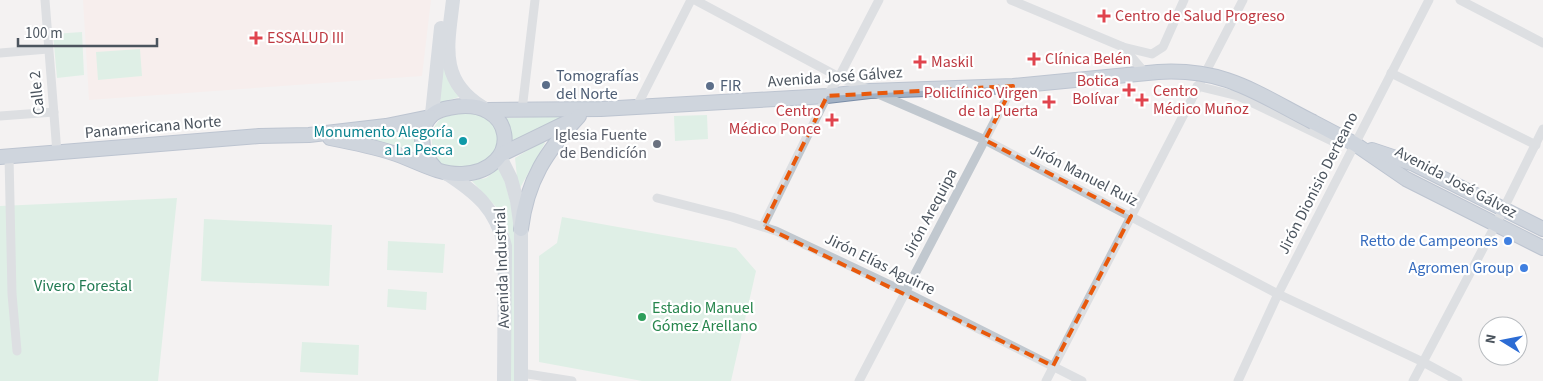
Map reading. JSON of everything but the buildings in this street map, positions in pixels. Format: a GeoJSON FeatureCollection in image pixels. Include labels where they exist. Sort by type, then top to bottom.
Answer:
{"type":"FeatureCollection","features":[{"type":"Feature","properties":{"kind":"highway","name":"Avenida José Gálvez"},"geometry":{"type":"LineString","coordinates":[[485,108],[522,110],[601,109],[827,96],[870,91],[1013,86],[1151,73],[1186,72],[1222,77],[1235,81],[1353,143],[1406,179],[1543,248]]}},
{"type":"Feature","properties":{"kind":"highway"},"geometry":{"type":"LineString","coordinates":[[451,107],[485,108],[496,116],[503,130],[501,155],[486,169],[476,172],[441,171],[425,155],[422,146],[425,125],[431,116],[451,107]]}},
{"type":"Feature","properties":{"kind":"highway","name":"Avenida José Gálvez"},"geometry":{"type":"LineString","coordinates":[[501,155],[579,116],[601,109]]}},
{"type":"Feature","properties":{"kind":"highway","name":"Panamericana Norte"},"geometry":{"type":"LineString","coordinates":[[4,156],[259,136],[310,135],[386,126],[431,116]]}},
{"type":"Feature","properties":{"kind":"highway"},"geometry":{"type":"LineString","coordinates":[[520,228],[527,191],[534,177],[558,141],[579,116]]}},
{"type":"Feature","properties":{"kind":"highway","name":"Panamericana Norte"},"geometry":{"type":"LineString","coordinates":[[310,135],[366,145],[441,171]]}},
{"type":"Feature","properties":{"kind":"highway","name":"Avenida José Gálvez"},"geometry":{"type":"LineString","coordinates":[[1353,143],[1414,164],[1543,229]]}},
{"type":"Feature","properties":{"kind":"main road"},"geometry":{"type":"LineString","coordinates":[[431,116],[443,0]]}},
{"type":"Feature","properties":{"kind":"main road"},"geometry":{"type":"LineString","coordinates":[[453,0],[448,54],[452,74],[460,90],[485,108]]}},
{"type":"Feature","properties":{"kind":"main road","name":"Avenida Industrial"},"geometry":{"type":"LineString","coordinates":[[501,155],[515,194],[520,228],[521,377]]}},
{"type":"Feature","properties":{"kind":"main road","name":"Avenida Industrial"},"geometry":{"type":"LineString","coordinates":[[441,171],[484,202],[500,228],[505,255],[504,381]]}},
{"type":"Feature","properties":{"kind":"street","name":"Calle 2"},"geometry":{"type":"LineString","coordinates":[[45,0],[57,152]]}},
{"type":"Feature","properties":{"kind":"street"},"geometry":{"type":"LineString","coordinates":[[522,110],[535,0]]}},
{"type":"Feature","properties":{"kind":"street"},"geometry":{"type":"LineString","coordinates":[[637,106],[693,0]]}},
{"type":"Feature","properties":{"kind":"street","name":"Jirón Manuel Ruiz"},"geometry":{"type":"LineString","coordinates":[[693,0],[839,77],[985,140],[1278,294],[1423,362],[1458,381]]}},
{"type":"Feature","properties":{"kind":"street"},"geometry":{"type":"LineString","coordinates":[[763,226],[771,205],[879,0]]}},
{"type":"Feature","properties":{"kind":"street"},"geometry":{"type":"LineString","coordinates":[[1011,0],[1123,47],[1152,54],[1158,52],[1163,47],[1184,0]]}},
{"type":"Feature","properties":{"kind":"street"},"geometry":{"type":"LineString","coordinates":[[1046,381],[1198,86],[1214,61],[1243,0]]}},
{"type":"Feature","properties":{"kind":"street","name":"Jirón Dionisio Derteano"},"geometry":{"type":"LineString","coordinates":[[1238,381],[1278,294],[1353,143],[1429,0]]}},
{"type":"Feature","properties":{"kind":"street"},"geometry":{"type":"LineString","coordinates":[[1460,0],[1543,44]]}},
{"type":"Feature","properties":{"kind":"street"},"geometry":{"type":"LineString","coordinates":[[1123,47],[1151,73]]}},
{"type":"Feature","properties":{"kind":"street"},"geometry":{"type":"LineString","coordinates":[[0,53],[48,49]]}},
{"type":"Feature","properties":{"kind":"street"},"geometry":{"type":"LineString","coordinates":[[1391,73],[1536,144]]}},
{"type":"Feature","properties":{"kind":"street","name":"Jirón Arequipa"},"geometry":{"type":"LineString","coordinates":[[859,381],[1013,86]]}},
{"type":"Feature","properties":{"kind":"street"},"geometry":{"type":"LineString","coordinates":[[1198,86],[1238,96],[1336,143],[1353,143]]}},
{"type":"Feature","properties":{"kind":"street"},"geometry":{"type":"LineString","coordinates":[[0,116],[54,112]]}},
{"type":"Feature","properties":{"kind":"street"},"geometry":{"type":"LineString","coordinates":[[1413,381],[1504,209],[1543,129]]}},
{"type":"Feature","properties":{"kind":"street"},"geometry":{"type":"LineString","coordinates":[[4,156],[17,352]]}},
{"type":"Feature","properties":{"kind":"street","name":"Jirón Elías Aguirre"},"geometry":{"type":"LineString","coordinates":[[657,198],[763,226],[905,292],[1082,381]]}},
{"type":"Feature","properties":{"kind":"street"},"geometry":{"type":"LineString","coordinates":[[521,377],[572,381]]}},
{"type":"Feature","properties":{"kind":"highlighted area"},"geometry":{"type":"Polygon","coordinates":[[[1013,86],[985,140],[1131,216],[1053,366],[763,226],[827,96],[1013,86]]]}},
{"type":"Feature","properties":{"kind":"shaded area","name":"ESSALUD III"},"geometry":{"type":"Polygon","coordinates":[[[83,0],[431,0],[422,76],[89,100],[83,0]]]}},
{"type":"Feature","properties":{"kind":"green space"},"geometry":{"type":"Polygon","coordinates":[[[82,32],[84,75],[57,78],[53,34],[82,32]]]}},
{"type":"Feature","properties":{"kind":"green space"},"geometry":{"type":"Polygon","coordinates":[[[442,43],[459,97],[436,104],[442,43]]]}},
{"type":"Feature","properties":{"kind":"green space"},"geometry":{"type":"Polygon","coordinates":[[[140,49],[142,76],[98,80],[96,52],[140,49]]]}},
{"type":"Feature","properties":{"kind":"green space"},"geometry":{"type":"Polygon","coordinates":[[[478,113],[491,120],[497,130],[498,141],[494,151],[486,160],[474,166],[459,168],[441,164],[432,145],[433,131],[436,125],[446,116],[478,113]]]}},
{"type":"Feature","properties":{"kind":"green space"},"geometry":{"type":"Polygon","coordinates":[[[707,115],[708,139],[675,141],[674,116],[707,115]]]}},
{"type":"Feature","properties":{"kind":"green space"},"geometry":{"type":"Polygon","coordinates":[[[559,116],[561,118],[512,142],[507,118],[559,116]]]}},
{"type":"Feature","properties":{"kind":"green space"},"geometry":{"type":"Polygon","coordinates":[[[417,124],[413,154],[342,135],[417,124]]]}},
{"type":"Feature","properties":{"kind":"green space"},"geometry":{"type":"Polygon","coordinates":[[[543,141],[545,143],[520,188],[518,187],[515,158],[543,141]]]}},
{"type":"Feature","properties":{"kind":"green space"},"geometry":{"type":"Polygon","coordinates":[[[501,167],[518,231],[516,381],[510,381],[511,244],[507,225],[499,210],[472,181],[486,178],[501,167]]]}},
{"type":"Feature","properties":{"kind":"green space","name":"Vivero Forestal"},"geometry":{"type":"Polygon","coordinates":[[[177,198],[158,381],[0,381],[0,206],[177,198]]]}},
{"type":"Feature","properties":{"kind":"green space","name":"Estadio Manuel Gómez Arellano"},"geometry":{"type":"Polygon","coordinates":[[[562,217],[736,248],[756,271],[731,381],[642,381],[539,362],[539,256],[557,243],[562,217]]]}},
{"type":"Feature","properties":{"kind":"green space"},"geometry":{"type":"Polygon","coordinates":[[[204,219],[332,225],[329,286],[201,281],[204,219]]]}},
{"type":"Feature","properties":{"kind":"green space"},"geometry":{"type":"Polygon","coordinates":[[[388,241],[445,244],[443,273],[387,270],[388,241]]]}},
{"type":"Feature","properties":{"kind":"green space"},"geometry":{"type":"Polygon","coordinates":[[[388,289],[427,292],[426,310],[387,307],[388,289]]]}},
{"type":"Feature","properties":{"kind":"green space"},"geometry":{"type":"Polygon","coordinates":[[[302,342],[359,345],[358,375],[300,372],[302,342]]]}},
{"type":"Feature","properties":{"kind":"place","name":"Centro de Salud Progreso"},"geometry":{"type":"Point","coordinates":[1104,16]}},
{"type":"Feature","properties":{"kind":"place","name":"ESSALUD III"},"geometry":{"type":"Point","coordinates":[256,38]}},
{"type":"Feature","properties":{"kind":"place","name":"Clínica Belén"},"geometry":{"type":"Point","coordinates":[1034,59]}},
{"type":"Feature","properties":{"kind":"place","name":"Maskil"},"geometry":{"type":"Point","coordinates":[920,62]}},
{"type":"Feature","properties":{"kind":"place","name":"Tomografías del Norte"},"geometry":{"type":"Point","coordinates":[546,85]}},
{"type":"Feature","properties":{"kind":"place","name":"FIR"},"geometry":{"type":"Point","coordinates":[710,86]}},
{"type":"Feature","properties":{"kind":"place","name":"Botica Bolívar"},"geometry":{"type":"Point","coordinates":[1129,90]}},
{"type":"Feature","properties":{"kind":"place","name":"Centro Médico Muñoz"},"geometry":{"type":"Point","coordinates":[1142,100]}},
{"type":"Feature","properties":{"kind":"place","name":"Policlínico Virgen de la Puerta"},"geometry":{"type":"Point","coordinates":[1049,102]}},
{"type":"Feature","properties":{"kind":"place","name":"Centro Médico Ponce"},"geometry":{"type":"Point","coordinates":[832,120]}},
{"type":"Feature","properties":{"kind":"place","name":"Monumento Alegoría a La Pesca"},"geometry":{"type":"Point","coordinates":[463,141]}},
{"type":"Feature","properties":{"kind":"place","name":"Iglesia Fuente de Bendicíón"},"geometry":{"type":"Point","coordinates":[657,144]}},
{"type":"Feature","properties":{"kind":"place","name":"Retto de Campeones"},"geometry":{"type":"Point","coordinates":[1508,241]}},
{"type":"Feature","properties":{"kind":"place","name":"Agromen Group"},"geometry":{"type":"Point","coordinates":[1524,268]}},
{"type":"Feature","properties":{"kind":"place","name":"Estadio Manuel Gómez Arellano"},"geometry":{"type":"Point","coordinates":[642,317]}}]}
